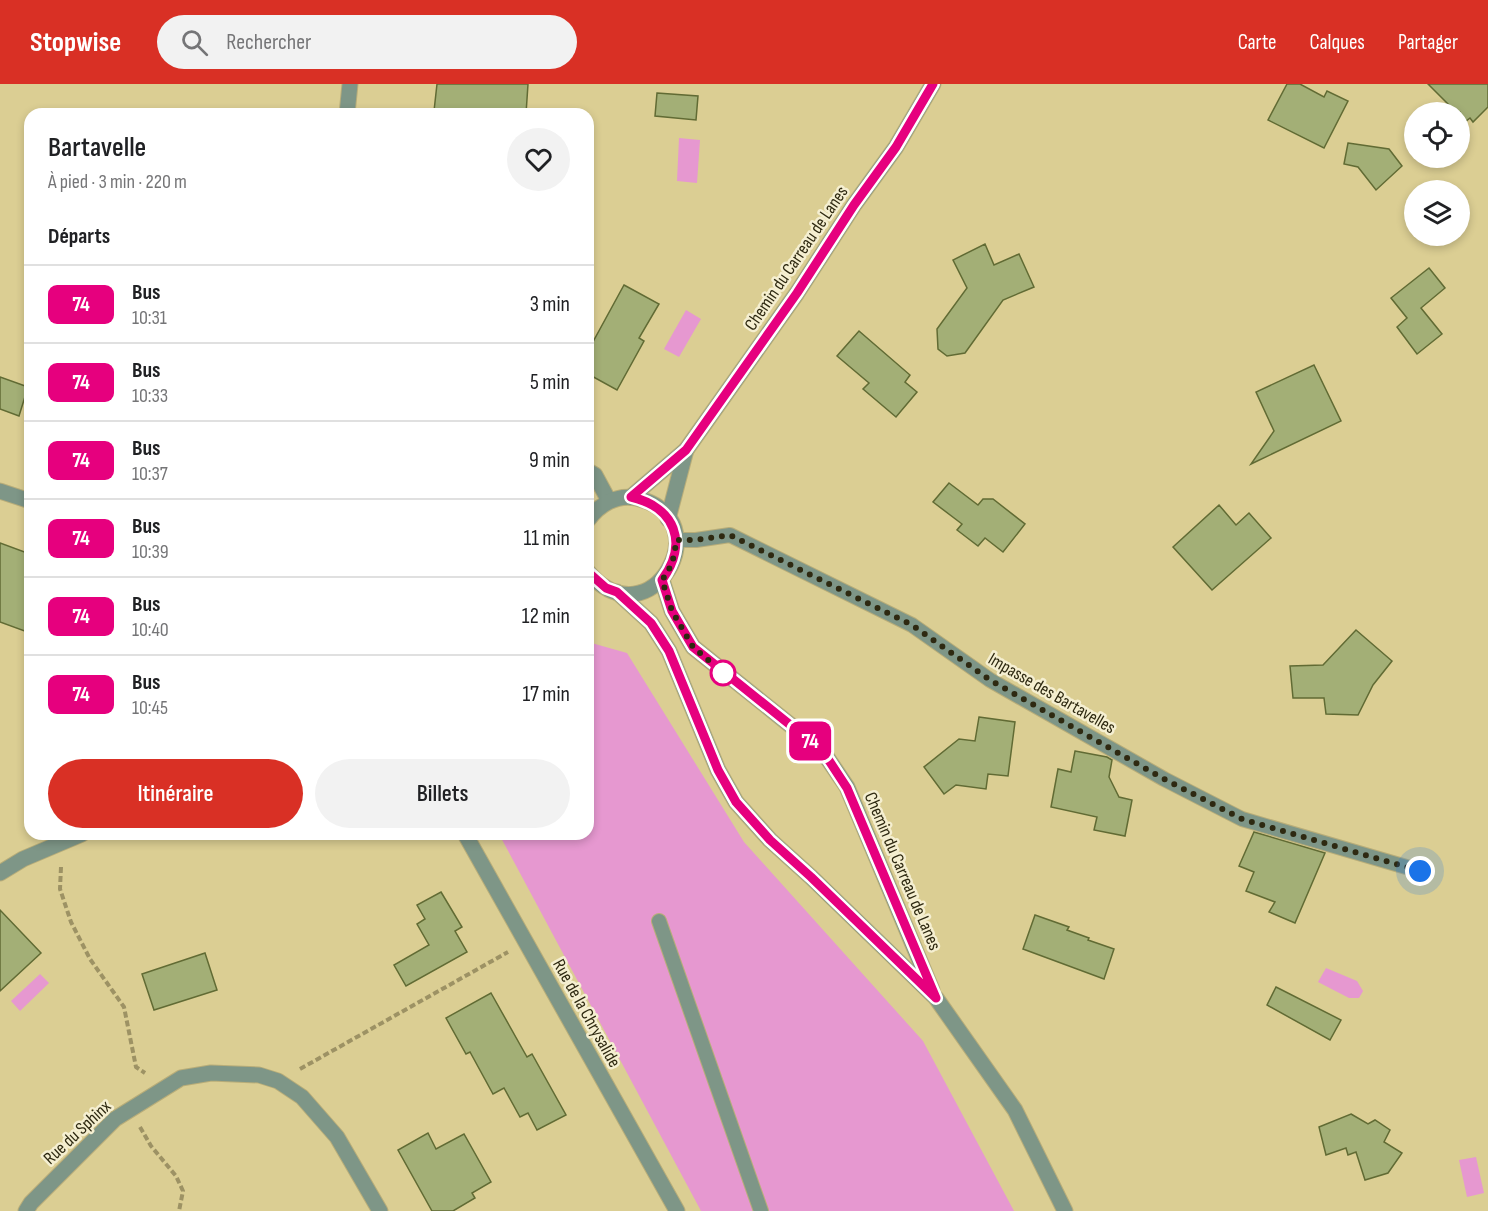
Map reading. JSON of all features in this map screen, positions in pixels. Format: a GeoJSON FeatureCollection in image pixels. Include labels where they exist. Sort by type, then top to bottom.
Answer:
{"type":"FeatureCollection","features":[{"type":"Feature","properties":{"kind":"street"},"geometry":{"type":"LineString","coordinates":[[348,108],[350,84]]}},
{"type":"Feature","properties":{"kind":"street","name":"Chemin du Carreau de Lanes"},"geometry":{"type":"LineString","coordinates":[[631,497],[686,450],[896,147],[933,84]]}},
{"type":"Feature","properties":{"kind":"street","name":"Chemin du Carreau de Lanes"},"geometry":{"type":"LineString","coordinates":[[668,519],[686,450]]}},
{"type":"Feature","properties":{"kind":"street"},"geometry":{"type":"LineString","coordinates":[[594,474],[609,501]]}},
{"type":"Feature","properties":{"kind":"street"},"geometry":{"type":"LineString","coordinates":[[0,491],[24,499]]}},
{"type":"Feature","properties":{"kind":"street"},"geometry":{"type":"LineString","coordinates":[[594,511],[609,501],[620,498],[631,497],[645,501],[658,508],[668,519],[676,540],[676,554],[671,568],[662,580],[649,589],[633,594],[617,592],[594,582]]}},
{"type":"Feature","properties":{"kind":"street","name":"Chemin du Carreau de Lanes"},"geometry":{"type":"LineString","coordinates":[[662,580],[672,611],[693,647],[804,736],[828,759],[847,788],[936,998]]}},
{"type":"Feature","properties":{"kind":"street","name":"Chemin du Carreau de Lanes"},"geometry":{"type":"LineString","coordinates":[[617,592],[651,623],[669,651],[718,770],[736,802],[770,840],[936,998],[1015,1110],[1065,1211]]}},
{"type":"Feature","properties":{"kind":"street"},"geometry":{"type":"LineString","coordinates":[[0,873],[23,859],[68,840]]}},
{"type":"Feature","properties":{"kind":"street","name":"Rue de la Chrysalide"},"geometry":{"type":"LineString","coordinates":[[468,840],[676,1211]]}},
{"type":"Feature","properties":{"kind":"street","name":"Rue du Sphinx"},"geometry":{"type":"LineString","coordinates":[[26,1211],[31,1203],[115,1119],[181,1078],[211,1073],[260,1074],[278,1081],[302,1097],[337,1137],[380,1211]]}},
{"type":"Feature","properties":{"kind":"lane","name":"Impasse des Bartavelles"},"geometry":{"type":"LineString","coordinates":[[676,540],[696,540],[730,535],[912,625],[990,680],[1164,779],[1242,819],[1420,871]]}},
{"type":"Feature","properties":{"kind":"lane"},"geometry":{"type":"LineString","coordinates":[[659,921],[761,1211]]}},
{"type":"Feature","properties":{"kind":"path"},"geometry":{"type":"LineString","coordinates":[[62,861],[60,889],[71,922],[90,959],[124,1007],[136,1067],[150,1075]]}},
{"type":"Feature","properties":{"kind":"path"},"geometry":{"type":"LineString","coordinates":[[278,1081],[525,942]]}},
{"type":"Feature","properties":{"kind":"path"},"geometry":{"type":"LineString","coordinates":[[138,1124],[151,1146],[176,1176],[183,1191],[179,1211]]}},
{"type":"Feature","properties":{"kind":"shaded area"},"geometry":{"type":"Polygon","coordinates":[[[679,138],[700,140],[697,183],[677,181],[679,138]]]}},
{"type":"Feature","properties":{"kind":"shaded area"},"geometry":{"type":"Polygon","coordinates":[[[686,310],[701,319],[679,357],[664,349],[686,310]]]}},
{"type":"Feature","properties":{"kind":"shaded area"},"geometry":{"type":"Polygon","coordinates":[[[594,644],[627,653],[744,842],[923,1041],[1014,1211],[701,1211],[502,840],[594,840],[594,644]]]}},
{"type":"Feature","properties":{"kind":"shaded area"},"geometry":{"type":"Polygon","coordinates":[[[1326,968],[1357,981],[1363,991],[1359,998],[1349,998],[1318,982],[1326,968]]]}},
{"type":"Feature","properties":{"kind":"shaded area"},"geometry":{"type":"Polygon","coordinates":[[[40,974],[49,983],[20,1011],[11,1001],[40,974]]]}},
{"type":"Feature","properties":{"kind":"shaded area"},"geometry":{"type":"Polygon","coordinates":[[[1476,1157],[1484,1193],[1467,1197],[1459,1160],[1476,1157]]]}},
{"type":"Feature","properties":{"kind":"building"},"geometry":{"type":"Polygon","coordinates":[[[437,84],[528,84],[526,108],[434,108],[437,84]]]}},
{"type":"Feature","properties":{"kind":"building"},"geometry":{"type":"Polygon","coordinates":[[[1287,84],[1300,84],[1324,97],[1327,91],[1348,101],[1324,148],[1268,120],[1287,84]]]}},
{"type":"Feature","properties":{"kind":"building"},"geometry":{"type":"Polygon","coordinates":[[[1428,84],[1488,84],[1488,107],[1473,122],[1470,118],[1470,102],[1446,102],[1428,84]]]}},
{"type":"Feature","properties":{"kind":"building"},"geometry":{"type":"Polygon","coordinates":[[[657,93],[698,96],[696,120],[655,116],[657,93]]]}},
{"type":"Feature","properties":{"kind":"building"},"geometry":{"type":"Polygon","coordinates":[[[1348,143],[1389,149],[1402,166],[1376,190],[1358,167],[1344,164],[1348,143]]]}},
{"type":"Feature","properties":{"kind":"building"},"geometry":{"type":"Polygon","coordinates":[[[985,244],[994,265],[1019,254],[1034,287],[1003,300],[965,353],[947,356],[938,349],[937,329],[967,288],[953,260],[985,244]]]}},
{"type":"Feature","properties":{"kind":"building"},"geometry":{"type":"Polygon","coordinates":[[[1429,268],[1445,288],[1421,308],[1442,334],[1417,354],[1397,327],[1407,318],[1391,298],[1429,268]]]}},
{"type":"Feature","properties":{"kind":"building"},"geometry":{"type":"Polygon","coordinates":[[[624,285],[659,304],[639,338],[644,341],[617,390],[594,377],[594,340],[624,285]]]}},
{"type":"Feature","properties":{"kind":"building"},"geometry":{"type":"Polygon","coordinates":[[[859,331],[910,375],[905,382],[917,392],[896,417],[863,389],[869,383],[837,356],[859,331]]]}},
{"type":"Feature","properties":{"kind":"building"},"geometry":{"type":"Polygon","coordinates":[[[1314,365],[1341,421],[1251,464],[1274,431],[1256,392],[1314,365]]]}},
{"type":"Feature","properties":{"kind":"building"},"geometry":{"type":"Polygon","coordinates":[[[0,377],[24,386],[24,400],[19,416],[0,409],[0,377]]]}},
{"type":"Feature","properties":{"kind":"building"},"geometry":{"type":"Polygon","coordinates":[[[949,483],[978,505],[983,499],[993,499],[1025,524],[1003,552],[985,538],[978,546],[957,530],[962,524],[933,502],[949,483]]]}},
{"type":"Feature","properties":{"kind":"building"},"geometry":{"type":"Polygon","coordinates":[[[1219,505],[1236,525],[1249,513],[1271,538],[1212,590],[1173,547],[1219,505]]]}},
{"type":"Feature","properties":{"kind":"building"},"geometry":{"type":"Polygon","coordinates":[[[0,543],[24,552],[24,631],[0,622],[0,543]]]}},
{"type":"Feature","properties":{"kind":"building"},"geometry":{"type":"Polygon","coordinates":[[[1356,630],[1392,661],[1373,685],[1358,715],[1326,714],[1324,698],[1293,698],[1290,666],[1323,665],[1356,630]]]}},
{"type":"Feature","properties":{"kind":"building"},"geometry":{"type":"Polygon","coordinates":[[[979,717],[1015,722],[1008,776],[988,774],[986,789],[956,785],[944,794],[924,767],[959,739],[975,741],[979,717]]]}},
{"type":"Feature","properties":{"kind":"building"},"geometry":{"type":"Polygon","coordinates":[[[1075,751],[1112,760],[1109,777],[1119,797],[1132,800],[1125,836],[1094,830],[1097,817],[1051,807],[1058,769],[1071,772],[1075,751]]]}},
{"type":"Feature","properties":{"kind":"building"},"geometry":{"type":"Polygon","coordinates":[[[1254,832],[1325,853],[1295,923],[1269,912],[1275,902],[1246,891],[1254,872],[1239,866],[1254,832]]]}},
{"type":"Feature","properties":{"kind":"building"},"geometry":{"type":"Polygon","coordinates":[[[441,892],[462,927],[455,931],[467,952],[406,986],[394,965],[429,945],[417,924],[425,919],[417,905],[441,892]]]}},
{"type":"Feature","properties":{"kind":"building"},"geometry":{"type":"Polygon","coordinates":[[[0,910],[41,953],[0,991],[0,910]]]}},
{"type":"Feature","properties":{"kind":"building"},"geometry":{"type":"Polygon","coordinates":[[[1035,915],[1069,927],[1067,930],[1114,949],[1104,979],[1023,949],[1035,915]]]}},
{"type":"Feature","properties":{"kind":"building"},"geometry":{"type":"Polygon","coordinates":[[[205,953],[217,990],[154,1010],[142,974],[205,953]]]}},
{"type":"Feature","properties":{"kind":"building"},"geometry":{"type":"Polygon","coordinates":[[[1276,987],[1341,1020],[1330,1040],[1267,1005],[1276,987]]]}},
{"type":"Feature","properties":{"kind":"building"},"geometry":{"type":"Polygon","coordinates":[[[491,993],[527,1057],[532,1054],[566,1115],[537,1130],[528,1113],[520,1117],[504,1088],[493,1094],[470,1052],[466,1054],[446,1018],[491,993]]]}},
{"type":"Feature","properties":{"kind":"building"},"geometry":{"type":"Polygon","coordinates":[[[1351,1114],[1368,1124],[1375,1120],[1390,1130],[1384,1142],[1402,1153],[1388,1173],[1365,1180],[1356,1152],[1348,1155],[1346,1148],[1326,1155],[1319,1127],[1351,1114]]]}},
{"type":"Feature","properties":{"kind":"building"},"geometry":{"type":"Polygon","coordinates":[[[428,1133],[436,1149],[464,1134],[491,1182],[472,1193],[475,1198],[453,1211],[432,1211],[398,1150],[428,1133]]]}},
{"type":"Feature","properties":{"kind":"bus line","name":"74"},"geometry":{"type":"LineString","coordinates":[[594,579],[606,588],[617,592],[651,623],[669,651],[718,770],[736,802],[770,840],[936,998],[847,788],[828,759],[804,736],[693,647],[672,611],[662,580],[671,568],[676,554],[673,529],[658,508],[631,497],[686,450],[896,147],[933,84]]}},
{"type":"Feature","properties":{"kind":"route"},"geometry":{"type":"LineString","coordinates":[[723,673],[728,677],[693,647],[672,611],[662,580],[671,568],[676,554],[676,540],[696,540],[730,535],[912,625],[990,680],[1164,779],[1242,819],[1420,871]]}}]}
